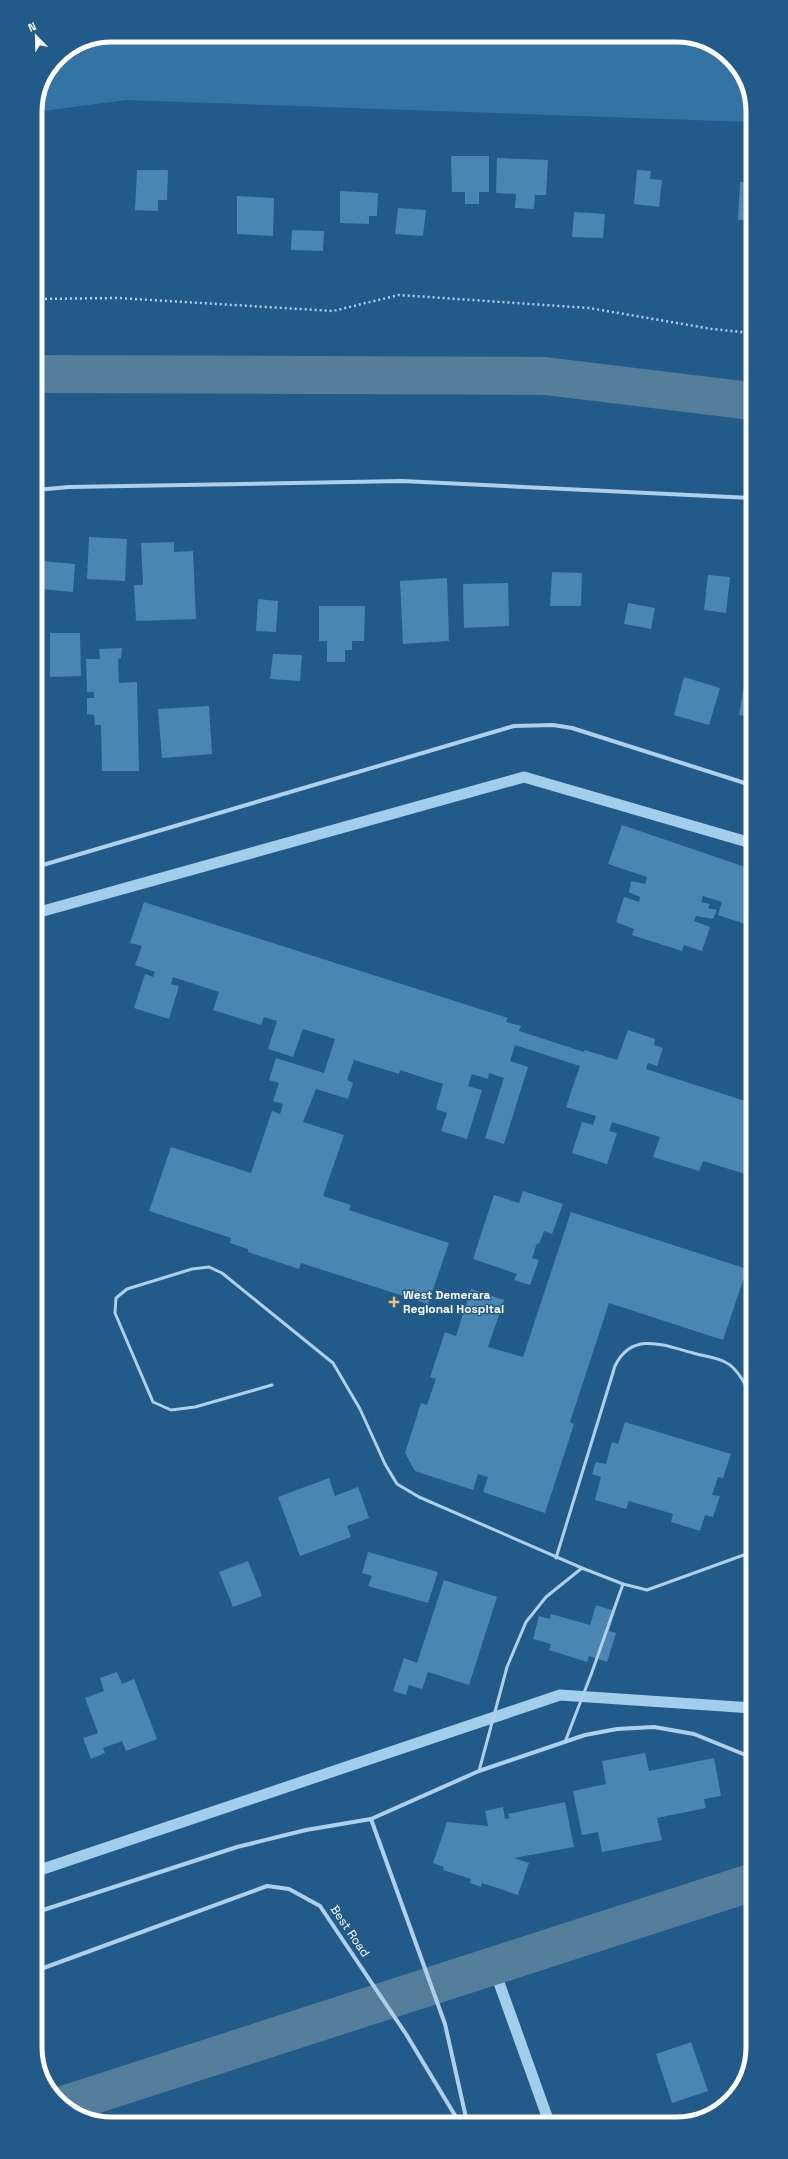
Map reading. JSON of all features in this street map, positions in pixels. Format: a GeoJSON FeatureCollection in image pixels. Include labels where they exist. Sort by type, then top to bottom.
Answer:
{"type":"FeatureCollection","features":[{"type":"Feature","properties":{"kind":"street"},"geometry":{"type":"LineString","coordinates":[[42,489],[69,487],[402,482],[746,498]]}},
{"type":"Feature","properties":{"kind":"street"},"geometry":{"type":"LineString","coordinates":[[42,865],[514,726],[553,725],[572,728],[746,783]]}},
{"type":"Feature","properties":{"kind":"street"},"geometry":{"type":"LineString","coordinates":[[42,1911],[237,1847],[306,1830],[371,1819],[479,1771],[585,1735],[617,1729],[654,1727],[694,1734],[746,1755]]}},
{"type":"Feature","properties":{"kind":"street"},"geometry":{"type":"LineString","coordinates":[[371,1819],[416,1938],[445,2024],[466,2117]]}},
{"type":"Feature","properties":{"kind":"street","name":"Best Road"},"geometry":{"type":"LineString","coordinates":[[42,1969],[267,1886],[289,1889],[320,1906],[406,2034],[456,2117]]}},
{"type":"Feature","properties":{"kind":"lane"},"geometry":{"type":"LineString","coordinates":[[272,1385],[195,1407],[171,1410],[153,1402],[115,1313],[116,1298],[127,1288],[192,1269],[209,1267],[222,1273],[333,1364],[360,1409],[385,1464],[397,1484],[419,1497],[556,1558],[623,1584],[646,1590],[746,1554]]}},
{"type":"Feature","properties":{"kind":"lane"},"geometry":{"type":"LineString","coordinates":[[556,1558],[615,1366],[620,1355],[630,1347],[654,1343],[726,1362],[741,1378],[746,1389]]}},
{"type":"Feature","properties":{"kind":"lane"},"geometry":{"type":"LineString","coordinates":[[479,1771],[490,1736],[507,1668],[526,1622],[546,1597],[582,1568]]}},
{"type":"Feature","properties":{"kind":"lane"},"geometry":{"type":"LineString","coordinates":[[565,1742],[592,1672],[623,1584]]}},
{"type":"Feature","properties":{"kind":"path"},"geometry":{"type":"LineString","coordinates":[[42,299],[126,299],[333,311],[399,295],[589,308],[712,329],[746,332]]}},
{"type":"Feature","properties":{"kind":"shaded area"},"geometry":{"type":"Polygon","coordinates":[[[112,42],[680,42],[694,44],[711,51],[734,73],[744,94],[746,122],[126,100],[42,111],[44,94],[47,85],[51,77],[66,59],[77,51],[94,44],[112,42]]]}},
{"type":"Feature","properties":{"kind":"building"},"geometry":{"type":"Polygon","coordinates":[[[451,156],[489,156],[489,192],[479,192],[479,204],[465,204],[465,192],[452,192],[451,156]]]}},
{"type":"Feature","properties":{"kind":"building"},"geometry":{"type":"Polygon","coordinates":[[[497,158],[548,160],[546,195],[535,195],[534,209],[515,208],[516,194],[496,193],[497,158]]]}},
{"type":"Feature","properties":{"kind":"building"},"geometry":{"type":"Polygon","coordinates":[[[137,170],[168,170],[167,200],[158,200],[158,211],[135,210],[137,170]]]}},
{"type":"Feature","properties":{"kind":"building"},"geometry":{"type":"Polygon","coordinates":[[[637,170],[651,171],[650,179],[662,180],[659,207],[634,204],[637,170]]]}},
{"type":"Feature","properties":{"kind":"building"},"geometry":{"type":"Polygon","coordinates":[[[740,182],[746,182],[746,220],[738,220],[740,182]]]}},
{"type":"Feature","properties":{"kind":"building"},"geometry":{"type":"Polygon","coordinates":[[[340,191],[378,193],[377,216],[369,216],[369,224],[340,223],[340,191]]]}},
{"type":"Feature","properties":{"kind":"building"},"geometry":{"type":"Polygon","coordinates":[[[237,196],[274,198],[273,236],[237,234],[237,196]]]}},
{"type":"Feature","properties":{"kind":"building"},"geometry":{"type":"Polygon","coordinates":[[[398,208],[426,210],[423,236],[395,234],[398,208]]]}},
{"type":"Feature","properties":{"kind":"building"},"geometry":{"type":"Polygon","coordinates":[[[574,212],[605,214],[603,238],[572,237],[574,212]]]}},
{"type":"Feature","properties":{"kind":"building"},"geometry":{"type":"Polygon","coordinates":[[[292,230],[324,231],[323,251],[291,250],[292,230]]]}},
{"type":"Feature","properties":{"kind":"building"},"geometry":{"type":"Polygon","coordinates":[[[89,537],[127,539],[125,581],[87,579],[89,537]]]}},
{"type":"Feature","properties":{"kind":"building"},"geometry":{"type":"Polygon","coordinates":[[[174,542],[174,552],[193,551],[196,619],[136,621],[134,585],[143,585],[141,543],[174,542]]]}},
{"type":"Feature","properties":{"kind":"building"},"geometry":{"type":"Polygon","coordinates":[[[43,561],[75,564],[73,592],[42,589],[43,561]]]}},
{"type":"Feature","properties":{"kind":"building"},"geometry":{"type":"Polygon","coordinates":[[[552,572],[582,573],[581,606],[550,606],[552,572]]]}},
{"type":"Feature","properties":{"kind":"building"},"geometry":{"type":"Polygon","coordinates":[[[708,575],[730,577],[726,613],[704,610],[708,575]]]}},
{"type":"Feature","properties":{"kind":"building"},"geometry":{"type":"Polygon","coordinates":[[[447,578],[449,641],[403,644],[400,581],[447,578]]]}},
{"type":"Feature","properties":{"kind":"building"},"geometry":{"type":"Polygon","coordinates":[[[508,583],[509,626],[464,628],[463,584],[508,583]]]}},
{"type":"Feature","properties":{"kind":"building"},"geometry":{"type":"Polygon","coordinates":[[[258,599],[278,601],[276,632],[256,631],[258,599]]]}},
{"type":"Feature","properties":{"kind":"building"},"geometry":{"type":"Polygon","coordinates":[[[628,603],[655,608],[651,629],[624,624],[628,603]]]}},
{"type":"Feature","properties":{"kind":"building"},"geometry":{"type":"Polygon","coordinates":[[[319,606],[365,606],[364,641],[352,641],[352,650],[345,650],[345,662],[327,662],[327,641],[319,641],[319,606]]]}},
{"type":"Feature","properties":{"kind":"building"},"geometry":{"type":"Polygon","coordinates":[[[50,633],[80,633],[81,676],[50,677],[50,633]]]}},
{"type":"Feature","properties":{"kind":"building"},"geometry":{"type":"Polygon","coordinates":[[[122,648],[121,658],[118,659],[119,683],[137,682],[139,771],[102,771],[101,725],[95,725],[94,715],[87,714],[87,698],[94,698],[94,692],[87,692],[86,659],[100,659],[99,649],[122,648]]]}},
{"type":"Feature","properties":{"kind":"building"},"geometry":{"type":"Polygon","coordinates":[[[273,654],[302,655],[300,681],[270,679],[273,654]]]}},
{"type":"Feature","properties":{"kind":"building"},"geometry":{"type":"Polygon","coordinates":[[[746,674],[746,716],[739,715],[746,674]]]}},
{"type":"Feature","properties":{"kind":"building"},"geometry":{"type":"Polygon","coordinates":[[[684,677],[720,688],[709,725],[674,715],[684,677]]]}},
{"type":"Feature","properties":{"kind":"building"},"geometry":{"type":"Polygon","coordinates":[[[209,706],[212,754],[162,758],[158,709],[209,706]]]}},
{"type":"Feature","properties":{"kind":"building"},"geometry":{"type":"Polygon","coordinates":[[[622,825],[746,867],[746,924],[718,915],[722,902],[703,896],[701,902],[710,904],[708,908],[717,910],[713,919],[696,916],[694,921],[710,927],[702,951],[684,945],[682,951],[632,935],[634,929],[616,922],[624,897],[639,902],[640,897],[629,892],[631,881],[645,884],[647,877],[608,864],[622,825]]]}},
{"type":"Feature","properties":{"kind":"building"},"geometry":{"type":"Polygon","coordinates":[[[144,902],[508,1018],[506,1022],[521,1026],[519,1031],[584,1052],[585,1050],[617,1060],[628,1030],[655,1039],[654,1045],[663,1048],[657,1066],[648,1063],[646,1069],[745,1101],[746,1099],[746,1174],[703,1161],[699,1171],[653,1157],[660,1137],[612,1122],[609,1131],[617,1133],[607,1164],[572,1153],[582,1122],[593,1125],[596,1116],[566,1107],[580,1066],[515,1045],[510,1061],[528,1067],[504,1144],[485,1138],[504,1078],[489,1073],[488,1079],[472,1074],[468,1086],[482,1090],[467,1139],[441,1131],[447,1113],[436,1109],[443,1084],[400,1070],[399,1074],[354,1060],[347,1080],[353,1083],[348,1099],[316,1089],[303,1122],[344,1135],[323,1196],[351,1205],[349,1210],[449,1243],[428,1304],[301,1263],[299,1269],[248,1252],[248,1249],[230,1243],[231,1238],[149,1211],[171,1147],[251,1173],[272,1111],[280,1114],[283,1104],[273,1101],[279,1083],[269,1080],[276,1058],[324,1073],[335,1039],[303,1029],[293,1057],[268,1049],[277,1021],[264,1017],[261,1025],[213,1010],[219,992],[173,977],[171,984],[179,986],[169,1019],[134,1008],[145,974],[153,977],[155,972],[135,965],[142,946],[130,943],[144,902]]]}},
{"type":"Feature","properties":{"kind":"building"},"geometry":{"type":"Polygon","coordinates":[[[523,1191],[563,1204],[552,1234],[544,1231],[539,1244],[537,1243],[532,1258],[539,1260],[530,1285],[514,1280],[517,1274],[473,1259],[494,1195],[519,1203],[523,1191]]]}},
{"type":"Feature","properties":{"kind":"building"},"geometry":{"type":"Polygon","coordinates":[[[571,1212],[746,1269],[723,1340],[609,1303],[570,1422],[574,1424],[545,1513],[483,1492],[488,1477],[478,1474],[473,1490],[415,1471],[405,1453],[421,1403],[427,1405],[436,1379],[430,1377],[445,1332],[456,1336],[471,1289],[504,1300],[488,1347],[523,1357],[571,1212]]]}},
{"type":"Feature","properties":{"kind":"building"},"geometry":{"type":"Polygon","coordinates":[[[625,1422],[731,1454],[723,1478],[718,1477],[712,1495],[720,1496],[713,1517],[705,1515],[700,1531],[671,1522],[673,1514],[629,1501],[626,1509],[595,1500],[601,1477],[592,1474],[596,1462],[606,1464],[612,1442],[618,1444],[625,1422]]]}},
{"type":"Feature","properties":{"kind":"building"},"geometry":{"type":"Polygon","coordinates":[[[329,1478],[335,1496],[358,1487],[369,1518],[347,1526],[351,1537],[300,1556],[278,1497],[329,1478]]]}},
{"type":"Feature","properties":{"kind":"building"},"geometry":{"type":"Polygon","coordinates":[[[368,1552],[438,1572],[428,1603],[368,1586],[372,1576],[362,1573],[368,1552]]]}},
{"type":"Feature","properties":{"kind":"building"},"geometry":{"type":"Polygon","coordinates":[[[248,1561],[262,1596],[233,1607],[219,1572],[248,1561]]]}},
{"type":"Feature","properties":{"kind":"building"},"geometry":{"type":"Polygon","coordinates":[[[444,1580],[497,1597],[469,1685],[428,1672],[422,1689],[409,1685],[406,1695],[393,1691],[404,1658],[417,1663],[444,1580]]]}},
{"type":"Feature","properties":{"kind":"building"},"geometry":{"type":"Polygon","coordinates":[[[596,1605],[615,1611],[609,1631],[616,1633],[607,1662],[589,1656],[587,1662],[549,1650],[551,1644],[533,1639],[539,1616],[550,1619],[551,1614],[590,1625],[596,1605]]]}},
{"type":"Feature","properties":{"kind":"building"},"geometry":{"type":"Polygon","coordinates":[[[117,1672],[122,1684],[134,1679],[157,1739],[126,1751],[122,1741],[103,1748],[105,1753],[91,1759],[83,1738],[98,1733],[85,1698],[104,1691],[100,1678],[117,1672]]]}},
{"type":"Feature","properties":{"kind":"building"},"geometry":{"type":"Polygon","coordinates":[[[645,1753],[649,1771],[714,1758],[721,1796],[704,1799],[706,1808],[657,1818],[662,1840],[602,1852],[598,1832],[582,1835],[573,1791],[606,1784],[602,1761],[645,1753]]]}},
{"type":"Feature","properties":{"kind":"building"},"geometry":{"type":"Polygon","coordinates":[[[565,1802],[574,1847],[514,1858],[529,1863],[518,1895],[482,1883],[481,1887],[470,1883],[471,1879],[443,1870],[444,1867],[433,1863],[447,1822],[488,1826],[485,1811],[503,1807],[505,1819],[510,1818],[508,1814],[565,1802]]]}},
{"type":"Feature","properties":{"kind":"building"},"geometry":{"type":"Polygon","coordinates":[[[691,2042],[708,2091],[672,2103],[656,2054],[691,2042]]]}},
{"type":"Feature","properties":{"kind":"waterway"},"geometry":{"type":"LineString","coordinates":[[42,374],[545,376],[746,400]]}},
{"type":"Feature","properties":{"kind":"waterway"},"geometry":{"type":"LineString","coordinates":[[42,911],[524,777],[746,842]]}},
{"type":"Feature","properties":{"kind":"waterway"},"geometry":{"type":"LineString","coordinates":[[42,1869],[560,1695],[746,1708]]}},
{"type":"Feature","properties":{"kind":"waterway"},"geometry":{"type":"LineString","coordinates":[[71,2103],[746,1884]]}},
{"type":"Feature","properties":{"kind":"waterway"},"geometry":{"type":"LineString","coordinates":[[493,1966],[547,2117]]}},
{"type":"Feature","properties":{"kind":"place","name":"West Demerara Regional Hospital"},"geometry":{"type":"Point","coordinates":[394,1302]}}]}
